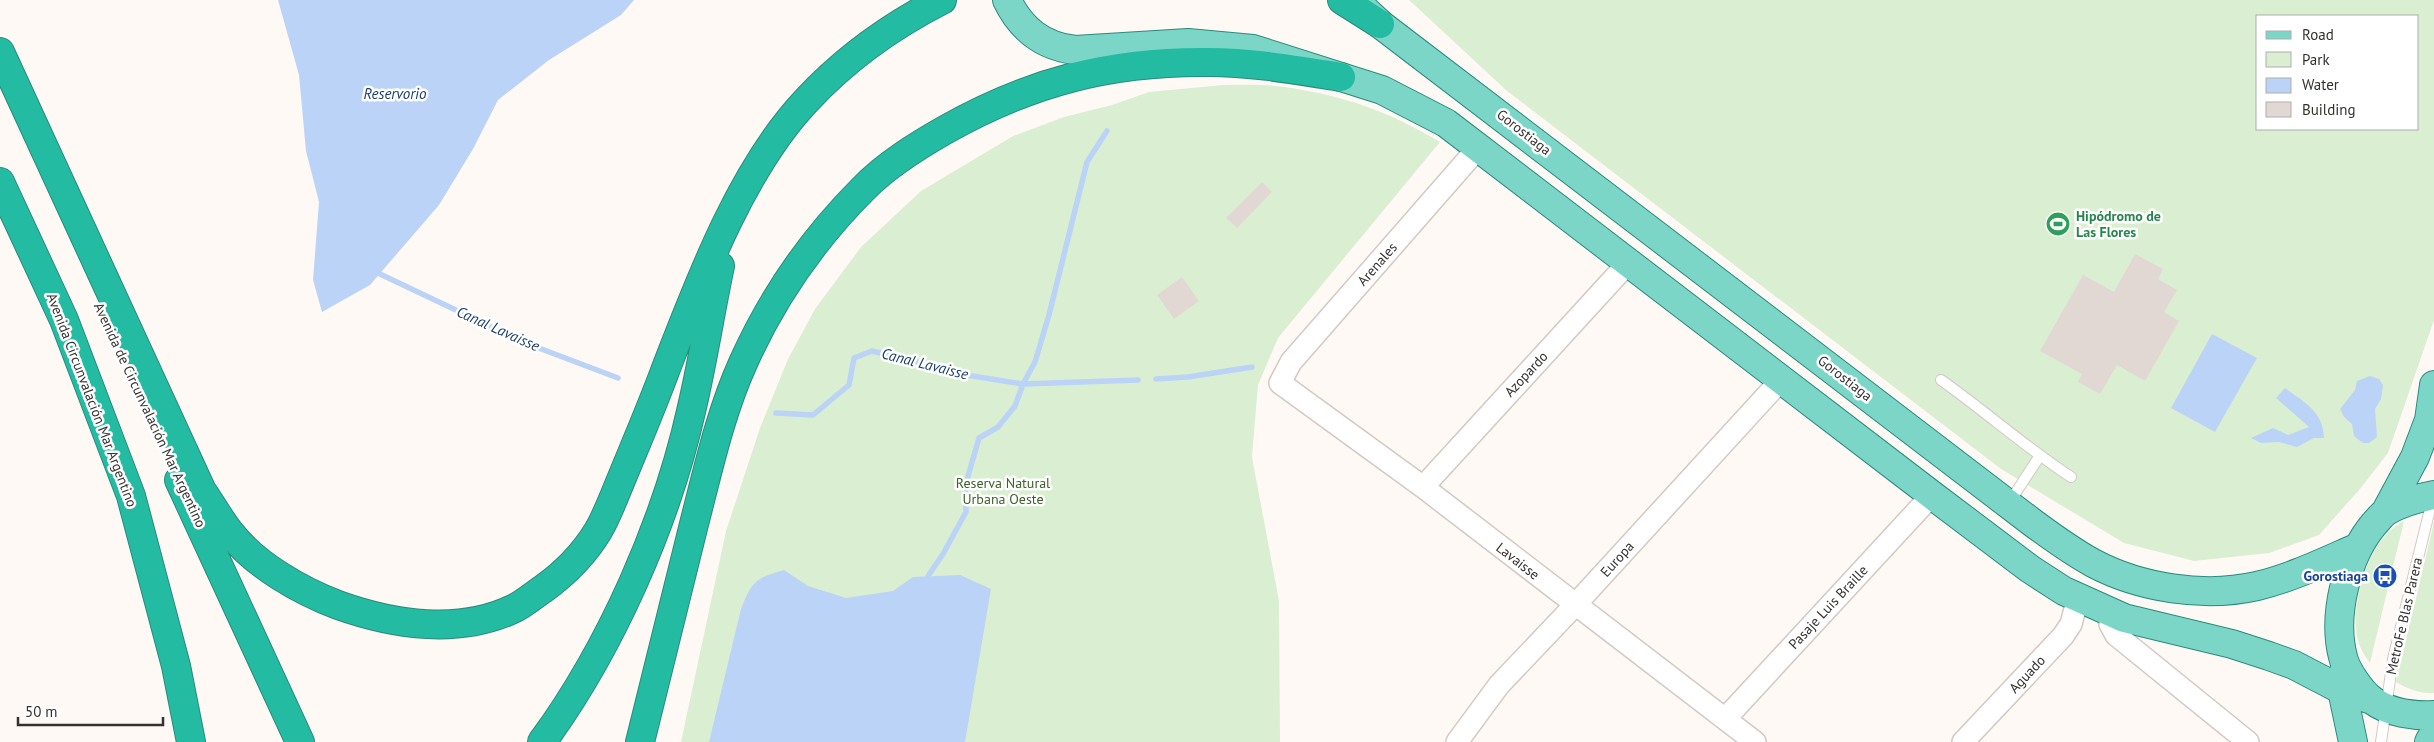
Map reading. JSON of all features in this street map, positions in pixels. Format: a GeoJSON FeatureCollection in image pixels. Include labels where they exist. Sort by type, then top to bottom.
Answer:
{"type":"FeatureCollection","features":[{"type":"Feature","properties":{"kind":"highway"},"geometry":{"type":"LineString","coordinates":[[0,52],[202,491],[232,536],[275,574],[320,598],[370,616],[417,624],[461,623],[492,618],[517,608],[552,583],[576,560],[598,531],[614,497],[685,317],[711,258],[751,179],[784,129],[806,101],[836,73],[897,26],[942,0]]}},
{"type":"Feature","properties":{"kind":"highway"},"geometry":{"type":"LineString","coordinates":[[1342,0],[1380,24]]}},
{"type":"Feature","properties":{"kind":"highway"},"geometry":{"type":"LineString","coordinates":[[640,742],[709,467],[724,413],[742,365],[763,322],[792,274],[825,230],[865,186],[918,146],[967,118],[1019,94],[1062,79],[1142,66],[1209,62],[1276,67],[1341,77]]}},
{"type":"Feature","properties":{"kind":"highway","name":"Avenida de Circunvalación Mar Argentino"},"geometry":{"type":"LineString","coordinates":[[0,88],[300,742]]}},
{"type":"Feature","properties":{"kind":"highway","name":"Avenida Circunvalación Mar Argentino"},"geometry":{"type":"LineString","coordinates":[[0,182],[64,320],[131,496],[176,666],[191,742]]}},
{"type":"Feature","properties":{"kind":"highway"},"geometry":{"type":"LineString","coordinates":[[542,742],[572,696],[620,610],[638,570],[669,486],[692,408],[713,297],[732,216]]}},
{"type":"Feature","properties":{"kind":"main road"},"geometry":{"type":"LineString","coordinates":[[1007,0],[1024,28],[1040,40],[1059,48],[1075,50],[1188,43],[1222,45],[1260,51],[1368,85],[1405,100],[1446,124],[1478,148],[2030,569],[2078,598],[2110,613],[2269,656],[2294,665],[2342,690],[2406,714],[2434,716]]}},
{"type":"Feature","properties":{"kind":"main road","name":"Gorostiaga"},"geometry":{"type":"LineString","coordinates":[[1355,0],[1380,24],[2008,504],[2064,546],[2094,564],[2131,579],[2198,590],[2254,586],[2281,579],[2356,548]]}},
{"type":"Feature","properties":{"kind":"main road"},"geometry":{"type":"LineString","coordinates":[[1821,410],[1846,379]]}},
{"type":"Feature","properties":{"kind":"main road"},"geometry":{"type":"LineString","coordinates":[[2386,511],[2415,457],[2429,420],[2434,385]]}},
{"type":"Feature","properties":{"kind":"main road","name":"Gorostiaga"},"geometry":{"type":"LineString","coordinates":[[2379,703],[2356,681],[2343,658],[2340,628],[2341,608],[2347,574],[2356,548],[2386,511],[2408,501],[2434,494]]}},
{"type":"Feature","properties":{"kind":"main road"},"geometry":{"type":"LineString","coordinates":[[2343,658],[2342,690],[2353,742]]}},
{"type":"Feature","properties":{"kind":"main road"},"geometry":{"type":"LineString","coordinates":[[2429,742],[2434,733]]}},
{"type":"Feature","properties":{"kind":"street","name":"Arenales"},"geometry":{"type":"LineString","coordinates":[[1280,383],[1291,362],[1478,148]]}},
{"type":"Feature","properties":{"kind":"street","name":"Azopardo"},"geometry":{"type":"LineString","coordinates":[[1423,486],[1628,262]]}},
{"type":"Feature","properties":{"kind":"street","name":"Europa"},"geometry":{"type":"LineString","coordinates":[[1456,742],[1499,685],[1781,380]]}},
{"type":"Feature","properties":{"kind":"street","name":"Lavaisse"},"geometry":{"type":"LineString","coordinates":[[1280,383],[1423,486],[1754,742]]}},
{"type":"Feature","properties":{"kind":"street","name":"Pasaje Luis Braille"},"geometry":{"type":"LineString","coordinates":[[1725,719],[1932,495]]}},
{"type":"Feature","properties":{"kind":"street","name":"Aguado"},"geometry":{"type":"LineString","coordinates":[[1963,742],[2063,636],[2071,624],[2078,598]]}},
{"type":"Feature","properties":{"kind":"street"},"geometry":{"type":"LineString","coordinates":[[2110,613],[2110,624],[2116,635],[2248,742]]}},
{"type":"Feature","properties":{"kind":"lane"},"geometry":{"type":"LineString","coordinates":[[1941,380],[1981,408],[2040,457],[2071,477]]}},
{"type":"Feature","properties":{"kind":"lane"},"geometry":{"type":"LineString","coordinates":[[2008,504],[2040,457]]}},
{"type":"Feature","properties":{"kind":"lane","name":"MetroFe Blas Parera"},"geometry":{"type":"LineString","coordinates":[[2381,742],[2379,703],[2393,658],[2434,494]]}},
{"type":"Feature","properties":{"kind":"lane"},"geometry":{"type":"LineString","coordinates":[[2419,742],[2434,716]]}},
{"type":"Feature","properties":{"kind":"green space","name":"Hipódromo de Las Flores"},"geometry":{"type":"Polygon","coordinates":[[[1409,0],[2434,0],[2434,320],[2388,453],[2360,489],[2319,535],[2269,553],[2194,561],[2124,543],[2001,469],[1507,91],[1409,0]]]}},
{"type":"Feature","properties":{"kind":"green space","name":"Reserva Natural Urbana Oeste"},"geometry":{"type":"Polygon","coordinates":[[[1223,85],[1277,86],[1347,100],[1384,113],[1440,142],[1278,338],[1258,385],[1252,457],[1279,601],[1280,742],[681,742],[726,531],[760,428],[788,359],[815,309],[861,247],[921,191],[1013,136],[1064,117],[1112,105],[1149,92],[1223,85]]]}},
{"type":"Feature","properties":{"kind":"green space"},"geometry":{"type":"Polygon","coordinates":[[[2404,521],[2370,663],[2362,651],[2357,636],[2356,612],[2360,587],[2369,562],[2381,541],[2391,530],[2404,521]]]}},
{"type":"Feature","properties":{"kind":"green space"},"geometry":{"type":"Polygon","coordinates":[[[2434,522],[2434,693],[2424,693],[2414,691],[2396,682],[2434,522]]]}},
{"type":"Feature","properties":{"kind":"water","name":"Reservorio"},"geometry":{"type":"Polygon","coordinates":[[[278,0],[634,0],[621,15],[549,60],[498,100],[473,149],[439,205],[370,285],[322,312],[313,280],[319,202],[306,151],[299,75],[278,0]]]}},
{"type":"Feature","properties":{"kind":"water"},"geometry":{"type":"Polygon","coordinates":[[[2212,334],[2257,358],[2215,432],[2171,408],[2212,334]]]}},
{"type":"Feature","properties":{"kind":"water"},"geometry":{"type":"Polygon","coordinates":[[[2370,376],[2379,379],[2383,385],[2381,399],[2375,409],[2377,437],[2369,443],[2363,443],[2354,436],[2352,424],[2344,417],[2340,409],[2355,390],[2357,381],[2370,376]]]}},
{"type":"Feature","properties":{"kind":"water"},"geometry":{"type":"Polygon","coordinates":[[[2285,388],[2312,408],[2320,421],[2324,438],[2314,438],[2297,447],[2279,442],[2261,443],[2251,438],[2273,428],[2288,435],[2309,427],[2276,398],[2285,388]]]}},
{"type":"Feature","properties":{"kind":"water"},"geometry":{"type":"Polygon","coordinates":[[[784,570],[808,586],[846,598],[893,591],[913,577],[960,575],[991,589],[965,742],[709,742],[741,609],[748,592],[761,578],[784,570]]]}},
{"type":"Feature","properties":{"kind":"building"},"geometry":{"type":"Polygon","coordinates":[[[1262,182],[1272,192],[1237,228],[1226,218],[1262,182]]]}},
{"type":"Feature","properties":{"kind":"building"},"geometry":{"type":"Polygon","coordinates":[[[2135,254],[2163,269],[2158,279],[2177,290],[2164,312],[2179,321],[2145,381],[2117,365],[2100,394],[2078,382],[2082,374],[2040,351],[2083,275],[2114,292],[2135,254]]]}},
{"type":"Feature","properties":{"kind":"building"},"geometry":{"type":"Polygon","coordinates":[[[1182,277],[1199,301],[1174,319],[1157,295],[1182,277]]]}},
{"type":"Feature","properties":{"kind":"waterway"},"geometry":{"type":"LineString","coordinates":[[928,576],[943,554],[966,512],[966,483],[979,438],[998,427],[1015,406],[1023,384],[1035,362],[1049,315],[1087,162],[1107,131]]}},
{"type":"Feature","properties":{"kind":"waterway","name":"Canal Lavaisse"},"geometry":{"type":"LineString","coordinates":[[380,274],[523,342],[618,378]]}},
{"type":"Feature","properties":{"kind":"waterway","name":"Canal Lavaisse"},"geometry":{"type":"LineString","coordinates":[[776,413],[813,415],[849,385],[854,358],[872,351],[915,361],[947,372],[1023,384],[1138,380]]}},
{"type":"Feature","properties":{"kind":"waterway","name":"Canal Lavaisse"},"geometry":{"type":"LineString","coordinates":[[1156,379],[1188,377],[1252,367]]}},
{"type":"Feature","properties":{"kind":"place","name":"Hipódromo de Las Flores"},"geometry":{"type":"Point","coordinates":[2058,224]}},
{"type":"Feature","properties":{"kind":"place","name":"Gorostiaga"},"geometry":{"type":"Point","coordinates":[2385,576]}}]}
